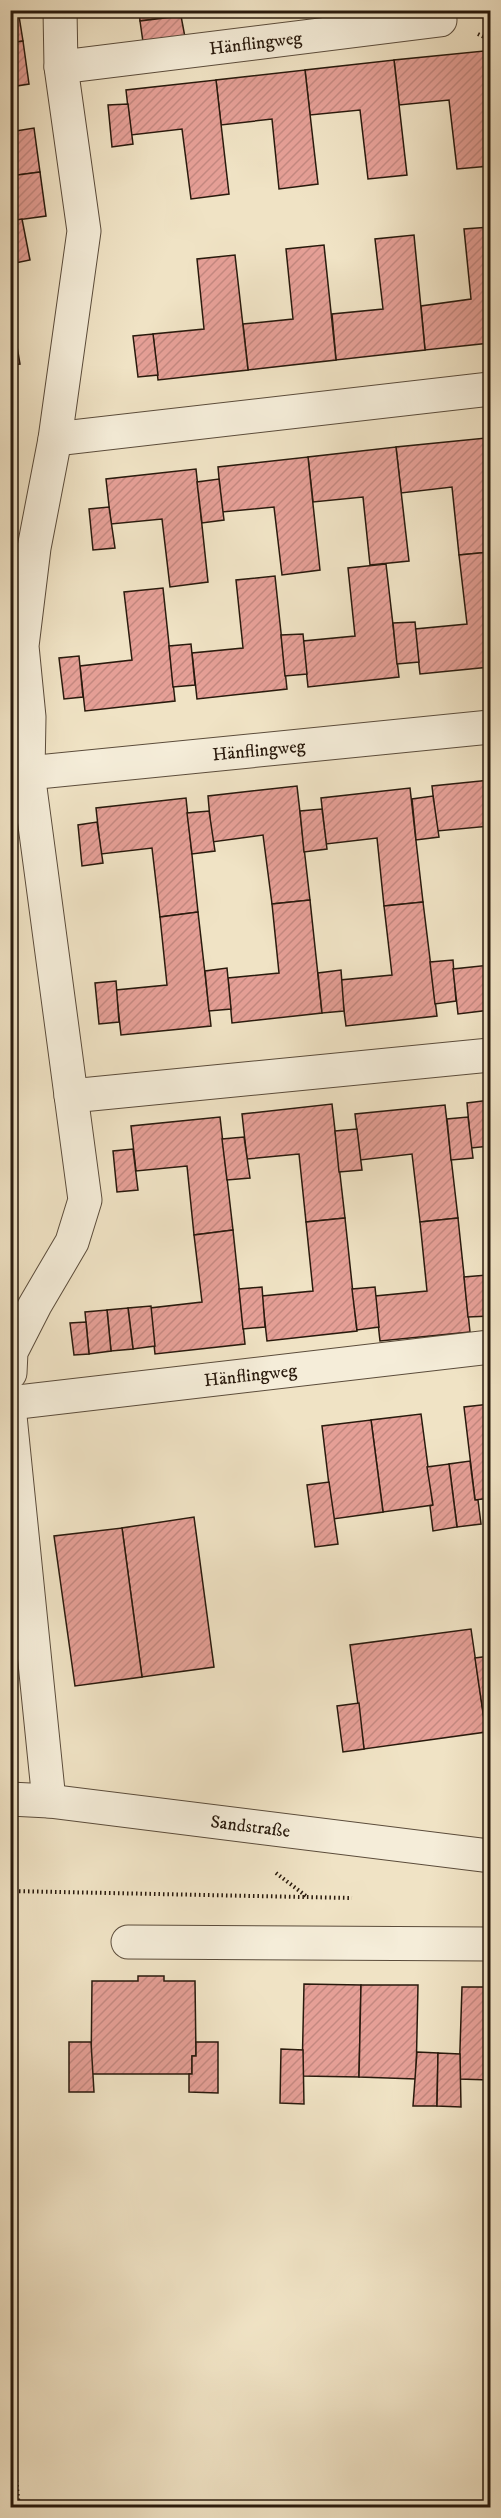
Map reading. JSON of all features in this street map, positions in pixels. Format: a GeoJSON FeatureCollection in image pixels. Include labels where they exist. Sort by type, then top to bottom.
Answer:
{"type":"FeatureCollection","features":[{"type":"Feature","properties":{"kind":"street"},"geometry":{"type":"LineString","coordinates":[[10,1373],[11,1352],[35,1305],[72,1242],[85,1200],[20,718],[22,646],[34,548],[55,439],[84,231],[61,67],[60,10]]}},
{"type":"Feature","properties":{"kind":"street","name":"Hänflingweg"},"geometry":{"type":"LineString","coordinates":[[61,67],[440,20],[439,10]]}},
{"type":"Feature","properties":{"kind":"street"},"geometry":{"type":"LineString","coordinates":[[55,439],[490,389]]}},
{"type":"Feature","properties":{"kind":"street","name":"Hänflingweg"},"geometry":{"type":"LineString","coordinates":[[28,773],[490,728]]}},
{"type":"Feature","properties":{"kind":"street"},"geometry":{"type":"LineString","coordinates":[[71,1096],[490,1055]]}},
{"type":"Feature","properties":{"kind":"street","name":"Hänflingweg"},"geometry":{"type":"LineString","coordinates":[[10,1402],[490,1347]]}},
{"type":"Feature","properties":{"kind":"street"},"geometry":{"type":"LineString","coordinates":[[10,1416],[49,1801]]}},
{"type":"Feature","properties":{"kind":"street","name":"Sandstraße"},"geometry":{"type":"LineString","coordinates":[[10,1799],[49,1801],[490,1856]]}},
{"type":"Feature","properties":{"kind":"street"},"geometry":{"type":"LineString","coordinates":[[128,1942],[490,1944]]}},
{"type":"Feature","properties":{"kind":"path"},"geometry":{"type":"LineString","coordinates":[[10,1891],[362,1899]]}},
{"type":"Feature","properties":{"kind":"path"},"geometry":{"type":"LineString","coordinates":[[10,2418],[19,2508]]}},
{"type":"Feature","properties":{"kind":"building"},"geometry":{"type":"Polygon","coordinates":[[[10,10],[18,10],[23,41],[10,43],[10,10]]]}},
{"type":"Feature","properties":{"kind":"building"},"geometry":{"type":"Polygon","coordinates":[[[139,10],[181,10],[181,16],[140,21],[139,10]]]}},
{"type":"Feature","properties":{"kind":"building"},"geometry":{"type":"Polygon","coordinates":[[[181,16],[185,37],[143,42],[140,21],[181,16]]]}},
{"type":"Feature","properties":{"kind":"building"},"geometry":{"type":"Polygon","coordinates":[[[23,41],[29,84],[10,87],[10,43],[23,41]]]}},
{"type":"Feature","properties":{"kind":"building"},"geometry":{"type":"Polygon","coordinates":[[[484,51],[490,114],[490,166],[457,169],[449,100],[399,105],[394,60],[484,51]]]}},
{"type":"Feature","properties":{"kind":"building"},"geometry":{"type":"Polygon","coordinates":[[[394,60],[407,175],[368,179],[360,110],[310,115],[305,70],[394,60]]]}},
{"type":"Feature","properties":{"kind":"building"},"geometry":{"type":"Polygon","coordinates":[[[305,70],[318,184],[279,189],[272,119],[221,125],[216,80],[305,70]]]}},
{"type":"Feature","properties":{"kind":"building"},"geometry":{"type":"Polygon","coordinates":[[[216,80],[229,194],[191,199],[182,129],[131,135],[126,90],[216,80]]]}},
{"type":"Feature","properties":{"kind":"building"},"geometry":{"type":"Polygon","coordinates":[[[128,104],[133,144],[112,147],[108,105],[128,104]]]}},
{"type":"Feature","properties":{"kind":"building"},"geometry":{"type":"Polygon","coordinates":[[[34,128],[40,172],[10,176],[10,132],[34,128]]]}},
{"type":"Feature","properties":{"kind":"building"},"geometry":{"type":"Polygon","coordinates":[[[40,172],[46,216],[10,221],[10,176],[40,172]]]}},
{"type":"Feature","properties":{"kind":"building"},"geometry":{"type":"Polygon","coordinates":[[[22,219],[30,260],[10,264],[10,221],[22,219]]]}},
{"type":"Feature","properties":{"kind":"building"},"geometry":{"type":"Polygon","coordinates":[[[490,227],[490,343],[425,350],[421,306],[471,299],[464,229],[490,227]]]}},
{"type":"Feature","properties":{"kind":"building"},"geometry":{"type":"Polygon","coordinates":[[[414,235],[425,350],[336,360],[332,314],[383,309],[375,239],[414,235]]]}},
{"type":"Feature","properties":{"kind":"building"},"geometry":{"type":"Polygon","coordinates":[[[324,245],[336,360],[248,370],[243,324],[293,319],[286,249],[324,245]]]}},
{"type":"Feature","properties":{"kind":"building"},"geometry":{"type":"Polygon","coordinates":[[[235,255],[248,370],[158,380],[153,334],[204,329],[197,259],[235,255]]]}},
{"type":"Feature","properties":{"kind":"building"},"geometry":{"type":"Polygon","coordinates":[[[13,323],[20,364],[10,365],[10,324],[13,323]]]}},
{"type":"Feature","properties":{"kind":"building"},"geometry":{"type":"Polygon","coordinates":[[[153,334],[158,375],[138,377],[133,336],[153,334]]]}},
{"type":"Feature","properties":{"kind":"building"},"geometry":{"type":"Polygon","coordinates":[[[486,438],[490,479],[490,552],[459,555],[452,487],[401,493],[396,447],[486,438]]]}},
{"type":"Feature","properties":{"kind":"building"},"geometry":{"type":"Polygon","coordinates":[[[396,447],[409,561],[370,565],[363,497],[313,502],[308,457],[396,447]]]}},
{"type":"Feature","properties":{"kind":"building"},"geometry":{"type":"Polygon","coordinates":[[[308,457],[320,570],[282,575],[274,507],[222,512],[218,467],[308,457]]]}},
{"type":"Feature","properties":{"kind":"building"},"geometry":{"type":"Polygon","coordinates":[[[196,469],[208,582],[170,587],[162,519],[111,524],[106,479],[196,469]]]}},
{"type":"Feature","properties":{"kind":"building"},"geometry":{"type":"Polygon","coordinates":[[[219,479],[224,520],[202,523],[197,482],[219,479]]]}},
{"type":"Feature","properties":{"kind":"building"},"geometry":{"type":"Polygon","coordinates":[[[109,507],[115,548],[93,550],[89,509],[109,507]]]}},
{"type":"Feature","properties":{"kind":"building"},"geometry":{"type":"Polygon","coordinates":[[[490,552],[490,667],[420,674],[415,629],[467,624],[459,555],[490,552]]]}},
{"type":"Feature","properties":{"kind":"building"},"geometry":{"type":"Polygon","coordinates":[[[386,564],[399,677],[308,687],[303,641],[355,636],[348,568],[386,564]]]}},
{"type":"Feature","properties":{"kind":"building"},"geometry":{"type":"Polygon","coordinates":[[[275,576],[287,689],[197,699],[192,653],[243,648],[236,580],[275,576]]]}},
{"type":"Feature","properties":{"kind":"building"},"geometry":{"type":"Polygon","coordinates":[[[163,588],[175,701],[85,711],[80,666],[132,660],[124,592],[163,588]]]}},
{"type":"Feature","properties":{"kind":"building"},"geometry":{"type":"Polygon","coordinates":[[[415,622],[419,662],[397,664],[393,623],[415,622]]]}},
{"type":"Feature","properties":{"kind":"building"},"geometry":{"type":"Polygon","coordinates":[[[303,634],[307,674],[285,676],[281,635],[303,634]]]}},
{"type":"Feature","properties":{"kind":"building"},"geometry":{"type":"Polygon","coordinates":[[[191,644],[195,685],[173,687],[169,646],[191,644]]]}},
{"type":"Feature","properties":{"kind":"building"},"geometry":{"type":"Polygon","coordinates":[[[79,656],[83,697],[64,699],[59,658],[79,656]]]}},
{"type":"Feature","properties":{"kind":"building"},"geometry":{"type":"Polygon","coordinates":[[[490,780],[490,826],[437,831],[432,786],[490,780]]]}},
{"type":"Feature","properties":{"kind":"building"},"geometry":{"type":"Polygon","coordinates":[[[297,786],[310,900],[272,904],[263,835],[212,842],[208,796],[297,786]]]}},
{"type":"Feature","properties":{"kind":"building"},"geometry":{"type":"Polygon","coordinates":[[[410,788],[423,902],[384,906],[377,838],[326,844],[321,798],[410,788]]]}},
{"type":"Feature","properties":{"kind":"building"},"geometry":{"type":"Polygon","coordinates":[[[433,796],[439,837],[416,840],[412,799],[433,796]]]}},
{"type":"Feature","properties":{"kind":"building"},"geometry":{"type":"Polygon","coordinates":[[[186,798],[198,912],[160,917],[152,848],[101,854],[96,808],[186,798]]]}},
{"type":"Feature","properties":{"kind":"building"},"geometry":{"type":"Polygon","coordinates":[[[322,809],[327,849],[304,852],[300,811],[322,809]]]}},
{"type":"Feature","properties":{"kind":"building"},"geometry":{"type":"Polygon","coordinates":[[[209,811],[215,851],[192,854],[187,813],[209,811]]]}},
{"type":"Feature","properties":{"kind":"building"},"geometry":{"type":"Polygon","coordinates":[[[97,822],[103,863],[82,866],[78,825],[97,822]]]}},
{"type":"Feature","properties":{"kind":"building"},"geometry":{"type":"Polygon","coordinates":[[[310,900],[322,1013],[232,1023],[228,978],[279,973],[272,904],[310,900]]]}},
{"type":"Feature","properties":{"kind":"building"},"geometry":{"type":"Polygon","coordinates":[[[423,902],[437,1016],[346,1026],[340,980],[392,975],[384,906],[423,902]]]}},
{"type":"Feature","properties":{"kind":"building"},"geometry":{"type":"Polygon","coordinates":[[[198,912],[211,1026],[121,1035],[116,990],[167,985],[160,917],[198,912]]]}},
{"type":"Feature","properties":{"kind":"building"},"geometry":{"type":"Polygon","coordinates":[[[453,960],[456,1001],[435,1004],[430,962],[453,960]]]}},
{"type":"Feature","properties":{"kind":"building"},"geometry":{"type":"Polygon","coordinates":[[[490,965],[490,1010],[458,1014],[453,969],[490,965]]]}},
{"type":"Feature","properties":{"kind":"building"},"geometry":{"type":"Polygon","coordinates":[[[227,968],[231,1009],[209,1011],[205,971],[227,968]]]}},
{"type":"Feature","properties":{"kind":"building"},"geometry":{"type":"Polygon","coordinates":[[[341,970],[344,1011],[322,1013],[318,973],[341,970]]]}},
{"type":"Feature","properties":{"kind":"building"},"geometry":{"type":"Polygon","coordinates":[[[116,981],[119,1022],[99,1024],[95,983],[116,981]]]}},
{"type":"Feature","properties":{"kind":"building"},"geometry":{"type":"Polygon","coordinates":[[[490,1100],[490,1146],[471,1148],[467,1103],[490,1100]]]}},
{"type":"Feature","properties":{"kind":"building"},"geometry":{"type":"Polygon","coordinates":[[[332,1104],[345,1218],[306,1222],[299,1154],[247,1159],[242,1114],[332,1104]]]}},
{"type":"Feature","properties":{"kind":"building"},"geometry":{"type":"Polygon","coordinates":[[[445,1105],[458,1218],[420,1222],[412,1154],[360,1160],[355,1114],[445,1105]]]}},
{"type":"Feature","properties":{"kind":"building"},"geometry":{"type":"Polygon","coordinates":[[[220,1117],[233,1230],[194,1235],[187,1166],[136,1171],[131,1126],[220,1117]]]}},
{"type":"Feature","properties":{"kind":"building"},"geometry":{"type":"Polygon","coordinates":[[[468,1117],[473,1158],[451,1160],[447,1119],[468,1117]]]}},
{"type":"Feature","properties":{"kind":"building"},"geometry":{"type":"Polygon","coordinates":[[[357,1129],[362,1170],[339,1172],[335,1131],[357,1129]]]}},
{"type":"Feature","properties":{"kind":"building"},"geometry":{"type":"Polygon","coordinates":[[[244,1137],[250,1178],[227,1180],[222,1139],[244,1137]]]}},
{"type":"Feature","properties":{"kind":"building"},"geometry":{"type":"Polygon","coordinates":[[[133,1149],[138,1190],[117,1192],[113,1151],[133,1149]]]}},
{"type":"Feature","properties":{"kind":"building"},"geometry":{"type":"Polygon","coordinates":[[[345,1218],[357,1331],[267,1341],[262,1296],[313,1291],[306,1222],[345,1218]]]}},
{"type":"Feature","properties":{"kind":"building"},"geometry":{"type":"Polygon","coordinates":[[[458,1218],[470,1332],[380,1341],[375,1296],[427,1291],[420,1222],[458,1218]]]}},
{"type":"Feature","properties":{"kind":"building"},"geometry":{"type":"Polygon","coordinates":[[[233,1230],[245,1344],[155,1354],[150,1308],[202,1302],[194,1235],[233,1230]]]}},
{"type":"Feature","properties":{"kind":"building"},"geometry":{"type":"Polygon","coordinates":[[[487,1275],[490,1316],[468,1317],[464,1277],[487,1275]]]}},
{"type":"Feature","properties":{"kind":"building"},"geometry":{"type":"Polygon","coordinates":[[[262,1287],[265,1327],[243,1329],[239,1289],[262,1287]]]}},
{"type":"Feature","properties":{"kind":"building"},"geometry":{"type":"Polygon","coordinates":[[[375,1287],[379,1327],[357,1330],[352,1289],[375,1287]]]}},
{"type":"Feature","properties":{"kind":"building"},"geometry":{"type":"Polygon","coordinates":[[[151,1306],[155,1346],[133,1349],[128,1308],[151,1306]]]}},
{"type":"Feature","properties":{"kind":"building"},"geometry":{"type":"Polygon","coordinates":[[[128,1308],[133,1349],[111,1351],[107,1310],[128,1308]]]}},
{"type":"Feature","properties":{"kind":"building"},"geometry":{"type":"Polygon","coordinates":[[[107,1310],[111,1351],[89,1354],[85,1312],[107,1310]]]}},
{"type":"Feature","properties":{"kind":"building"},"geometry":{"type":"Polygon","coordinates":[[[86,1322],[89,1354],[74,1355],[70,1323],[86,1322]]]}},
{"type":"Feature","properties":{"kind":"building"},"geometry":{"type":"Polygon","coordinates":[[[490,1404],[490,1498],[475,1500],[464,1407],[490,1404]]]}},
{"type":"Feature","properties":{"kind":"building"},"geometry":{"type":"Polygon","coordinates":[[[421,1414],[433,1505],[383,1512],[371,1420],[421,1414]]]}},
{"type":"Feature","properties":{"kind":"building"},"geometry":{"type":"Polygon","coordinates":[[[371,1420],[383,1512],[333,1519],[322,1426],[371,1420]]]}},
{"type":"Feature","properties":{"kind":"building"},"geometry":{"type":"Polygon","coordinates":[[[470,1461],[481,1524],[457,1527],[449,1464],[470,1461]]]}},
{"type":"Feature","properties":{"kind":"building"},"geometry":{"type":"Polygon","coordinates":[[[449,1464],[457,1527],[433,1531],[430,1506],[433,1505],[427,1467],[449,1464]]]}},
{"type":"Feature","properties":{"kind":"building"},"geometry":{"type":"Polygon","coordinates":[[[329,1482],[338,1544],[315,1547],[307,1485],[329,1482]]]}},
{"type":"Feature","properties":{"kind":"building"},"geometry":{"type":"Polygon","coordinates":[[[194,1517],[214,1667],[142,1677],[122,1528],[194,1517]]]}},
{"type":"Feature","properties":{"kind":"building"},"geometry":{"type":"Polygon","coordinates":[[[122,1528],[142,1677],[75,1686],[54,1536],[122,1528]]]}},
{"type":"Feature","properties":{"kind":"building"},"geometry":{"type":"Polygon","coordinates":[[[471,1629],[486,1732],[364,1749],[350,1645],[471,1629]]]}},
{"type":"Feature","properties":{"kind":"building"},"geometry":{"type":"Polygon","coordinates":[[[490,1656],[490,1761],[475,1658],[490,1656]]]}},
{"type":"Feature","properties":{"kind":"building"},"geometry":{"type":"Polygon","coordinates":[[[359,1703],[364,1749],[343,1752],[337,1706],[359,1703]]]}},
{"type":"Feature","properties":{"kind":"building"},"geometry":{"type":"Polygon","coordinates":[[[138,1976],[164,1976],[164,1981],[195,1981],[196,2056],[192,2056],[192,2074],[91,2074],[92,1981],[138,1981],[138,1976]]]}},
{"type":"Feature","properties":{"kind":"building"},"geometry":{"type":"Polygon","coordinates":[[[304,1984],[361,1985],[359,2077],[302,2076],[304,1984]]]}},
{"type":"Feature","properties":{"kind":"building"},"geometry":{"type":"Polygon","coordinates":[[[361,1985],[418,1985],[416,2079],[359,2077],[361,1985]]]}},
{"type":"Feature","properties":{"kind":"building"},"geometry":{"type":"Polygon","coordinates":[[[462,1987],[490,1987],[490,2080],[459,2079],[462,1987]]]}},
{"type":"Feature","properties":{"kind":"building"},"geometry":{"type":"Polygon","coordinates":[[[69,2042],[91,2042],[94,2092],[69,2092],[69,2042]]]}},
{"type":"Feature","properties":{"kind":"building"},"geometry":{"type":"Polygon","coordinates":[[[196,2042],[218,2042],[218,2093],[189,2092],[189,2074],[192,2074],[192,2056],[196,2056],[196,2042]]]}},
{"type":"Feature","properties":{"kind":"building"},"geometry":{"type":"Polygon","coordinates":[[[281,2049],[303,2050],[304,2104],[280,2103],[281,2049]]]}},
{"type":"Feature","properties":{"kind":"building"},"geometry":{"type":"Polygon","coordinates":[[[417,2052],[438,2053],[437,2106],[413,2106],[417,2052]]]}},
{"type":"Feature","properties":{"kind":"building"},"geometry":{"type":"Polygon","coordinates":[[[438,2053],[460,2054],[461,2107],[437,2106],[438,2053]]]}}]}
